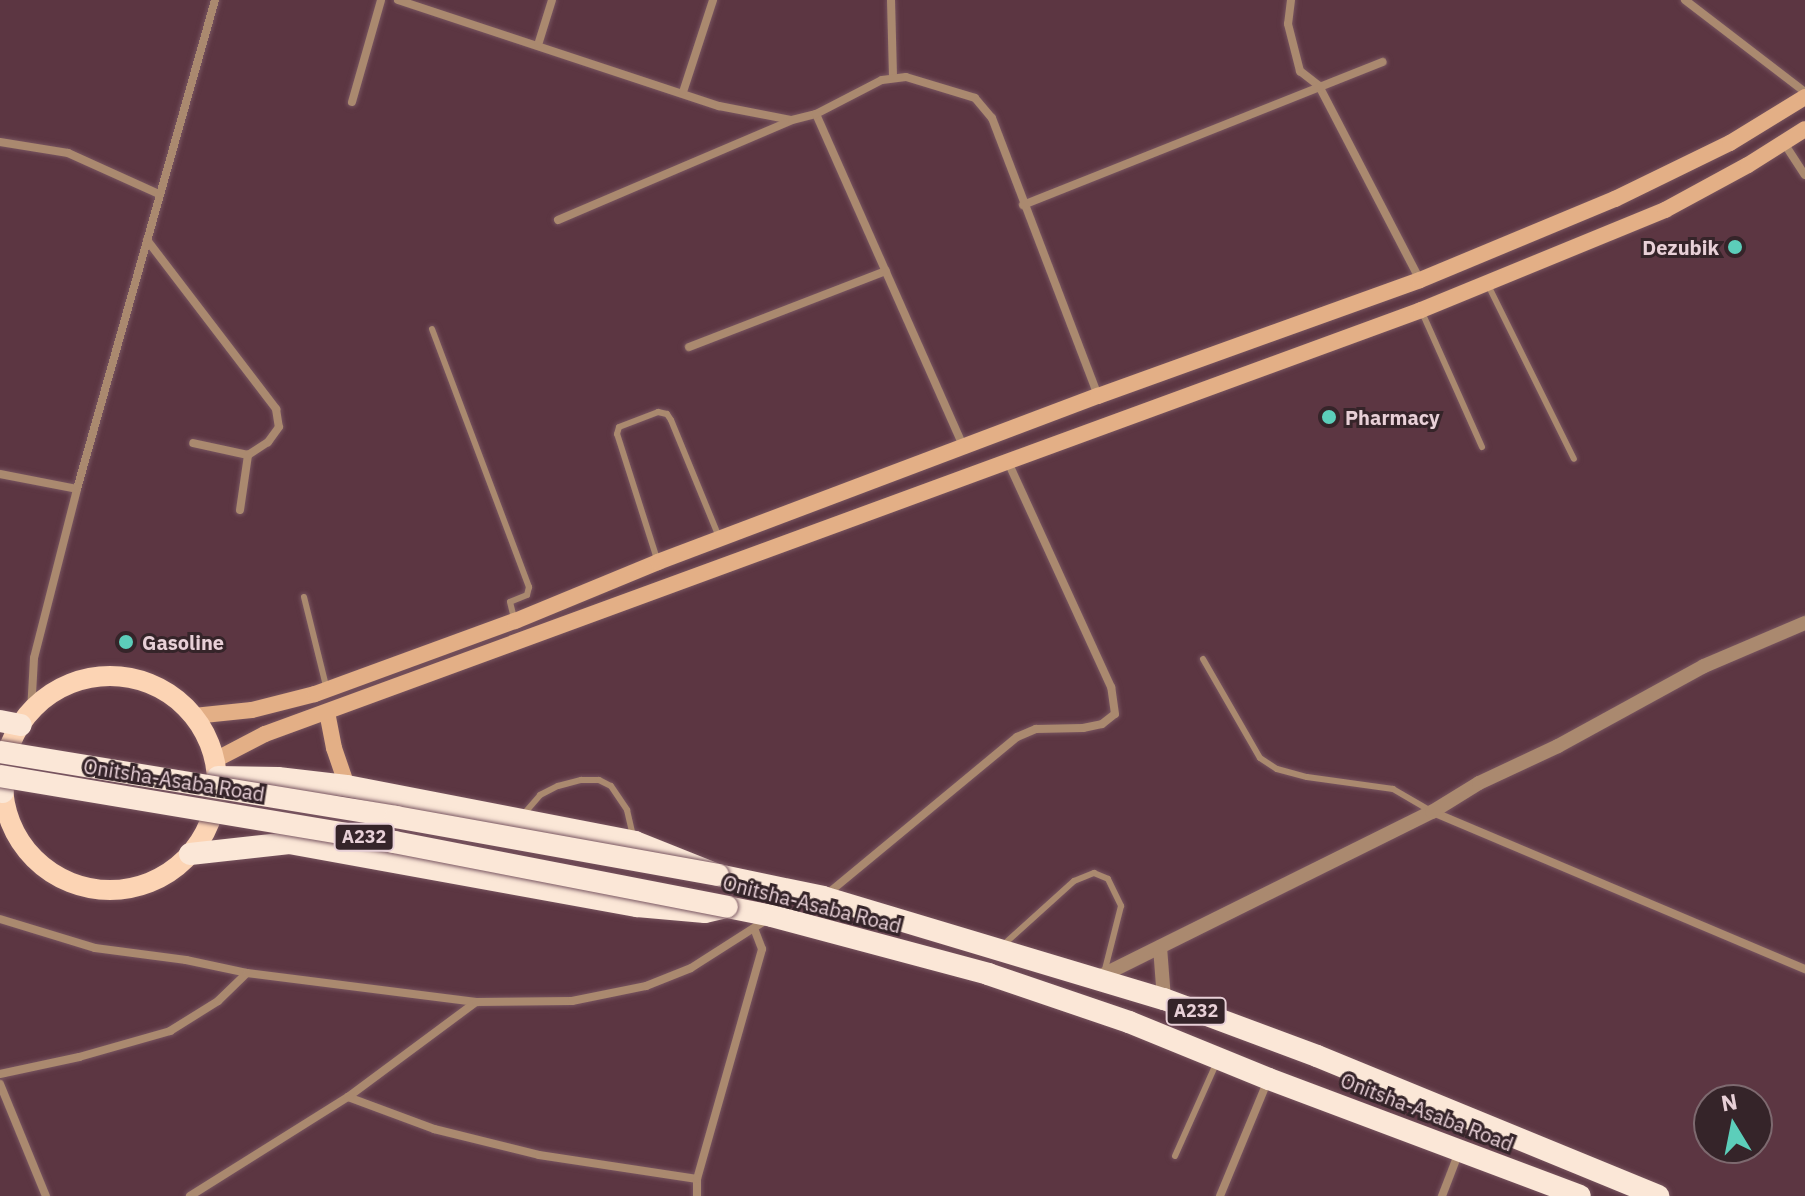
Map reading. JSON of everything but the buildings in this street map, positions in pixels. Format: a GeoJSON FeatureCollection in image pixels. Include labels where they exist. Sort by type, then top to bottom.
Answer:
{"type":"FeatureCollection","features":[{"type":"Feature","properties":{"kind":"highway","name":"A232"},"geometry":{"type":"LineString","coordinates":[[0,752],[411,819],[823,897],[1164,999],[1427,1100],[1658,1196]]}},
{"type":"Feature","properties":{"kind":"highway"},"geometry":{"type":"LineString","coordinates":[[216,769],[347,786],[635,842],[718,875]]}},
{"type":"Feature","properties":{"kind":"highway","name":"Onitsha-Asaba Road"},"geometry":{"type":"LineString","coordinates":[[2,794],[380,840],[727,907],[763,922],[988,974],[1129,1022],[1269,1079],[1580,1196]]}},
{"type":"Feature","properties":{"kind":"highway"},"geometry":{"type":"LineString","coordinates":[[190,854],[289,843],[637,906],[705,912],[727,907]]}},
{"type":"Feature","properties":{"kind":"highway"},"geometry":{"type":"LineString","coordinates":[[1419,1133],[1427,1100]]}},
{"type":"Feature","properties":{"kind":"main road"},"geometry":{"type":"LineString","coordinates":[[194,716],[252,710],[327,690],[515,621],[658,562],[1098,396],[1420,280],[1615,199],[1730,143],[1805,94]]}},
{"type":"Feature","properties":{"kind":"main road"},"geometry":{"type":"LineString","coordinates":[[216,769],[265,734],[1421,310],[1665,210],[1805,129]]}},
{"type":"Feature","properties":{"kind":"main road"},"geometry":{"type":"LineString","coordinates":[[105,676],[154,685],[194,716],[211,745],[216,769],[208,826],[190,854],[149,882],[99,889],[83,886],[52,872],[9,840],[2,794],[7,755],[17,719],[65,687],[105,676]]}},
{"type":"Feature","properties":{"kind":"main road"},"geometry":{"type":"LineString","coordinates":[[327,712],[347,786]]}},
{"type":"Feature","properties":{"kind":"street"},"geometry":{"type":"LineString","coordinates":[[17,719],[77,489],[214,0]]}},
{"type":"Feature","properties":{"kind":"street"},"geometry":{"type":"LineString","coordinates":[[352,102],[381,0]]}},
{"type":"Feature","properties":{"kind":"street"},"geometry":{"type":"LineString","coordinates":[[398,0],[719,106],[792,120]]}},
{"type":"Feature","properties":{"kind":"street"},"geometry":{"type":"LineString","coordinates":[[538,45],[552,0]]}},
{"type":"Feature","properties":{"kind":"street"},"geometry":{"type":"LineString","coordinates":[[683,92],[713,0]]}},
{"type":"Feature","properties":{"kind":"street"},"geometry":{"type":"LineString","coordinates":[[891,0],[893,77]]}},
{"type":"Feature","properties":{"kind":"street"},"geometry":{"type":"LineString","coordinates":[[1291,0],[1288,24],[1295,59],[1307,80],[1319,86],[1420,280]]}},
{"type":"Feature","properties":{"kind":"street"},"geometry":{"type":"LineString","coordinates":[[1685,0],[1805,94]]}},
{"type":"Feature","properties":{"kind":"street"},"geometry":{"type":"LineString","coordinates":[[1023,205],[1383,62]]}},
{"type":"Feature","properties":{"kind":"street"},"geometry":{"type":"LineString","coordinates":[[558,220],[792,120],[816,114],[893,77],[906,77],[975,98],[992,118],[1098,396]]}},
{"type":"Feature","properties":{"kind":"street"},"geometry":{"type":"LineString","coordinates":[[816,114],[964,448]]}},
{"type":"Feature","properties":{"kind":"street"},"geometry":{"type":"LineString","coordinates":[[0,142],[68,153],[159,194]]}},
{"type":"Feature","properties":{"kind":"street"},"geometry":{"type":"LineString","coordinates":[[1784,142],[1805,175]]}},
{"type":"Feature","properties":{"kind":"street"},"geometry":{"type":"LineString","coordinates":[[147,240],[276,409],[279,427],[268,442],[248,455],[193,443]]}},
{"type":"Feature","properties":{"kind":"street"},"geometry":{"type":"LineString","coordinates":[[689,347],[886,271]]}},
{"type":"Feature","properties":{"kind":"street"},"geometry":{"type":"LineString","coordinates":[[240,510],[248,455]]}},
{"type":"Feature","properties":{"kind":"street"},"geometry":{"type":"LineString","coordinates":[[823,897],[1017,737],[1036,729],[1083,728],[1102,724],[1115,714],[1111,687],[1008,461]]}},
{"type":"Feature","properties":{"kind":"street"},"geometry":{"type":"LineString","coordinates":[[0,474],[77,489]]}},
{"type":"Feature","properties":{"kind":"street"},"geometry":{"type":"LineString","coordinates":[[1100,978],[1432,812],[1479,783],[1558,746],[1704,666],[1805,623]]}},
{"type":"Feature","properties":{"kind":"street"},"geometry":{"type":"LineString","coordinates":[[1432,812],[1805,969]]}},
{"type":"Feature","properties":{"kind":"street"},"geometry":{"type":"LineString","coordinates":[[0,919],[95,948],[186,960],[247,973],[476,1002],[572,1001],[618,994],[691,968],[763,922]]}},
{"type":"Feature","properties":{"kind":"street"},"geometry":{"type":"LineString","coordinates":[[698,1196],[697,1179],[762,949],[763,922]]}},
{"type":"Feature","properties":{"kind":"street"},"geometry":{"type":"LineString","coordinates":[[1160,947],[1164,999]]}},
{"type":"Feature","properties":{"kind":"street"},"geometry":{"type":"LineString","coordinates":[[0,1074],[79,1057],[170,1031],[218,1001],[247,973]]}},
{"type":"Feature","properties":{"kind":"street"},"geometry":{"type":"LineString","coordinates":[[190,1196],[348,1097],[476,1002]]}},
{"type":"Feature","properties":{"kind":"street"},"geometry":{"type":"LineString","coordinates":[[1220,1196],[1269,1079]]}},
{"type":"Feature","properties":{"kind":"street"},"geometry":{"type":"LineString","coordinates":[[0,1084],[46,1196]]}},
{"type":"Feature","properties":{"kind":"street"},"geometry":{"type":"LineString","coordinates":[[348,1097],[434,1129],[539,1155],[697,1179]]}},
{"type":"Feature","properties":{"kind":"street"},"geometry":{"type":"LineString","coordinates":[[1442,1196],[1460,1149]]}},
{"type":"Feature","properties":{"kind":"lane"},"geometry":{"type":"LineString","coordinates":[[1487,283],[1574,459]]}},
{"type":"Feature","properties":{"kind":"lane"},"geometry":{"type":"LineString","coordinates":[[1421,310],[1482,447]]}},
{"type":"Feature","properties":{"kind":"lane"},"geometry":{"type":"LineString","coordinates":[[432,329],[529,587],[527,595],[510,602],[515,621]]}},
{"type":"Feature","properties":{"kind":"lane"},"geometry":{"type":"LineString","coordinates":[[658,562],[617,443],[619,427],[658,412],[667,414],[720,539]]}},
{"type":"Feature","properties":{"kind":"lane"},"geometry":{"type":"LineString","coordinates":[[304,597],[327,690]]}},
{"type":"Feature","properties":{"kind":"lane"},"geometry":{"type":"LineString","coordinates":[[1203,659],[1260,758],[1277,769],[1307,777],[1393,789],[1432,812]]}},
{"type":"Feature","properties":{"kind":"lane"},"geometry":{"type":"LineString","coordinates":[[519,819],[540,795],[558,786],[581,780],[599,780],[611,786],[627,810],[635,842]]}},
{"type":"Feature","properties":{"kind":"lane"},"geometry":{"type":"LineString","coordinates":[[999,949],[1074,881],[1094,873],[1108,879],[1121,906],[1100,978]]}},
{"type":"Feature","properties":{"kind":"lane"},"geometry":{"type":"LineString","coordinates":[[1175,1156],[1218,1059]]}},
{"type":"Feature","properties":{"kind":"place","name":"Dezubik"},"geometry":{"type":"Point","coordinates":[1735,247]}},
{"type":"Feature","properties":{"kind":"place","name":"Pharmacy"},"geometry":{"type":"Point","coordinates":[1329,417]}},
{"type":"Feature","properties":{"kind":"place","name":"Gasoline"},"geometry":{"type":"Point","coordinates":[126,642]}}]}
